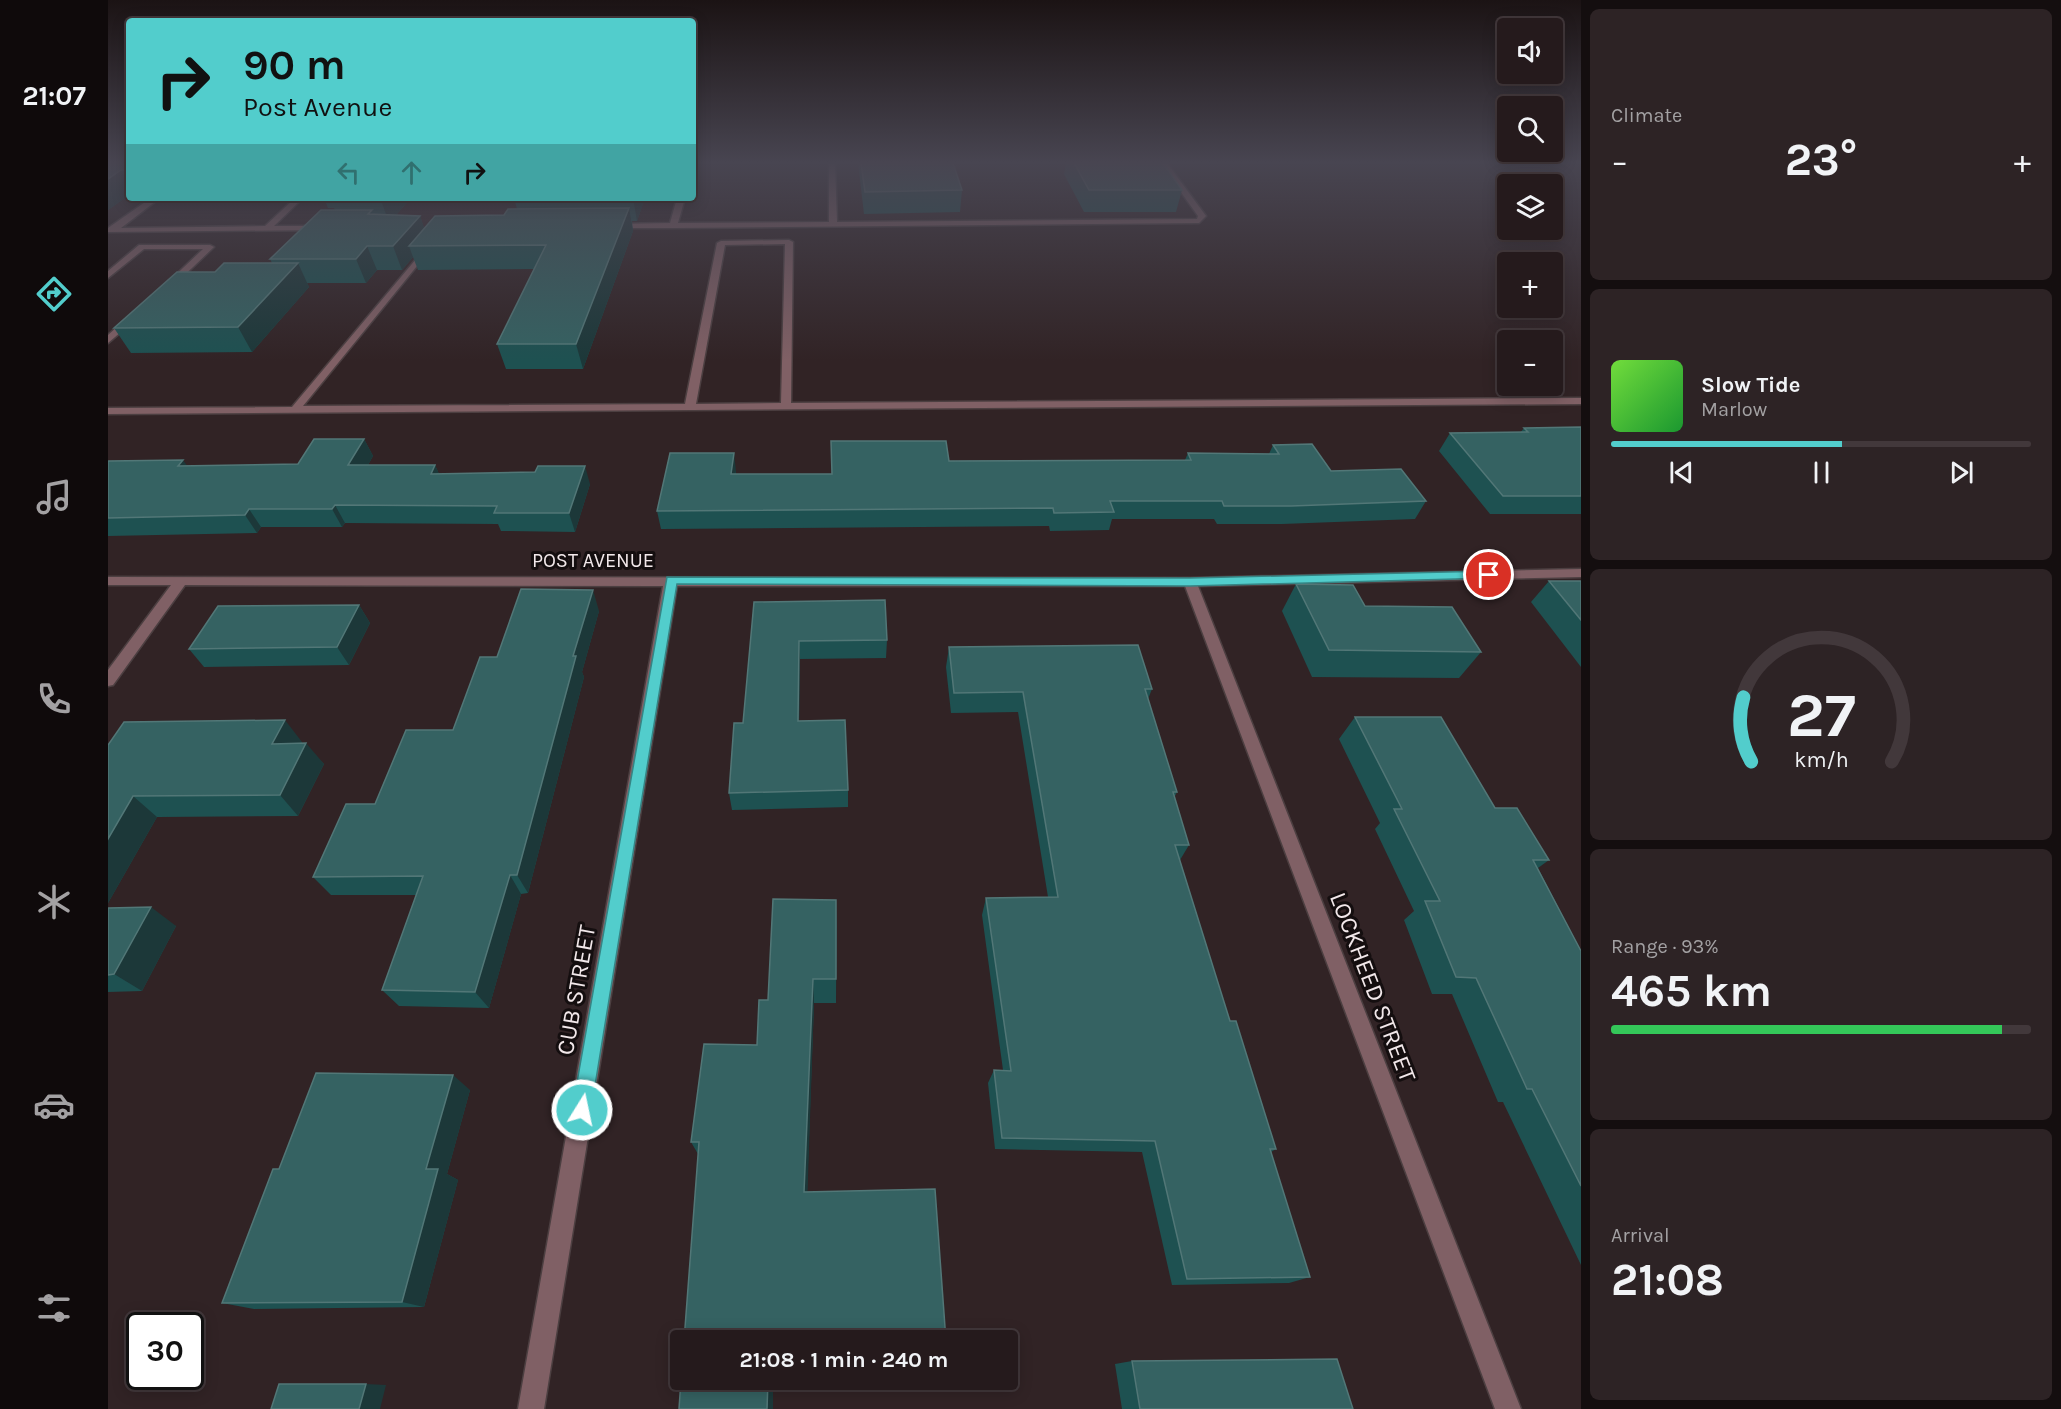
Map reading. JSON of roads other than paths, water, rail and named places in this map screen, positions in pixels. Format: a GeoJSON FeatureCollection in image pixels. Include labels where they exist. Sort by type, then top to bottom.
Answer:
{"type":"FeatureCollection","features":[{"type":"Feature","properties":{"kind":"street"},"geometry":{"type":"LineString","coordinates":[[111,230],[285,229]]}},
{"type":"Feature","properties":{"kind":"street"},"geometry":{"type":"LineString","coordinates":[[296,410],[436,237]]}},
{"type":"Feature","properties":{"kind":"street"},"geometry":{"type":"LineString","coordinates":[[690,407],[721,243],[789,242],[786,406]]}},
{"type":"Feature","properties":{"kind":"street"},"geometry":{"type":"LineString","coordinates":[[108,275],[142,247],[210,247],[159,294]]}},
{"type":"Feature","properties":{"kind":"street"},"geometry":{"type":"LineString","coordinates":[[108,340],[142,309]]}},
{"type":"Feature","properties":{"kind":"street"},"geometry":{"type":"LineString","coordinates":[[108,411],[1581,401]]}},
{"type":"Feature","properties":{"kind":"street","name":"POST AVENUE"},"geometry":{"type":"LineString","coordinates":[[108,581],[1190,582],[1581,573]]}},
{"type":"Feature","properties":{"kind":"street"},"geometry":{"type":"LineString","coordinates":[[108,681],[182,580]]}},
{"type":"Feature","properties":{"kind":"street","name":"CUB STREET"},"geometry":{"type":"LineString","coordinates":[[531,1409],[672,580]]}},
{"type":"Feature","properties":{"kind":"street","name":"LOCKHEED STREET"},"geometry":{"type":"LineString","coordinates":[[1190,582],[1508,1409]]}}]}
